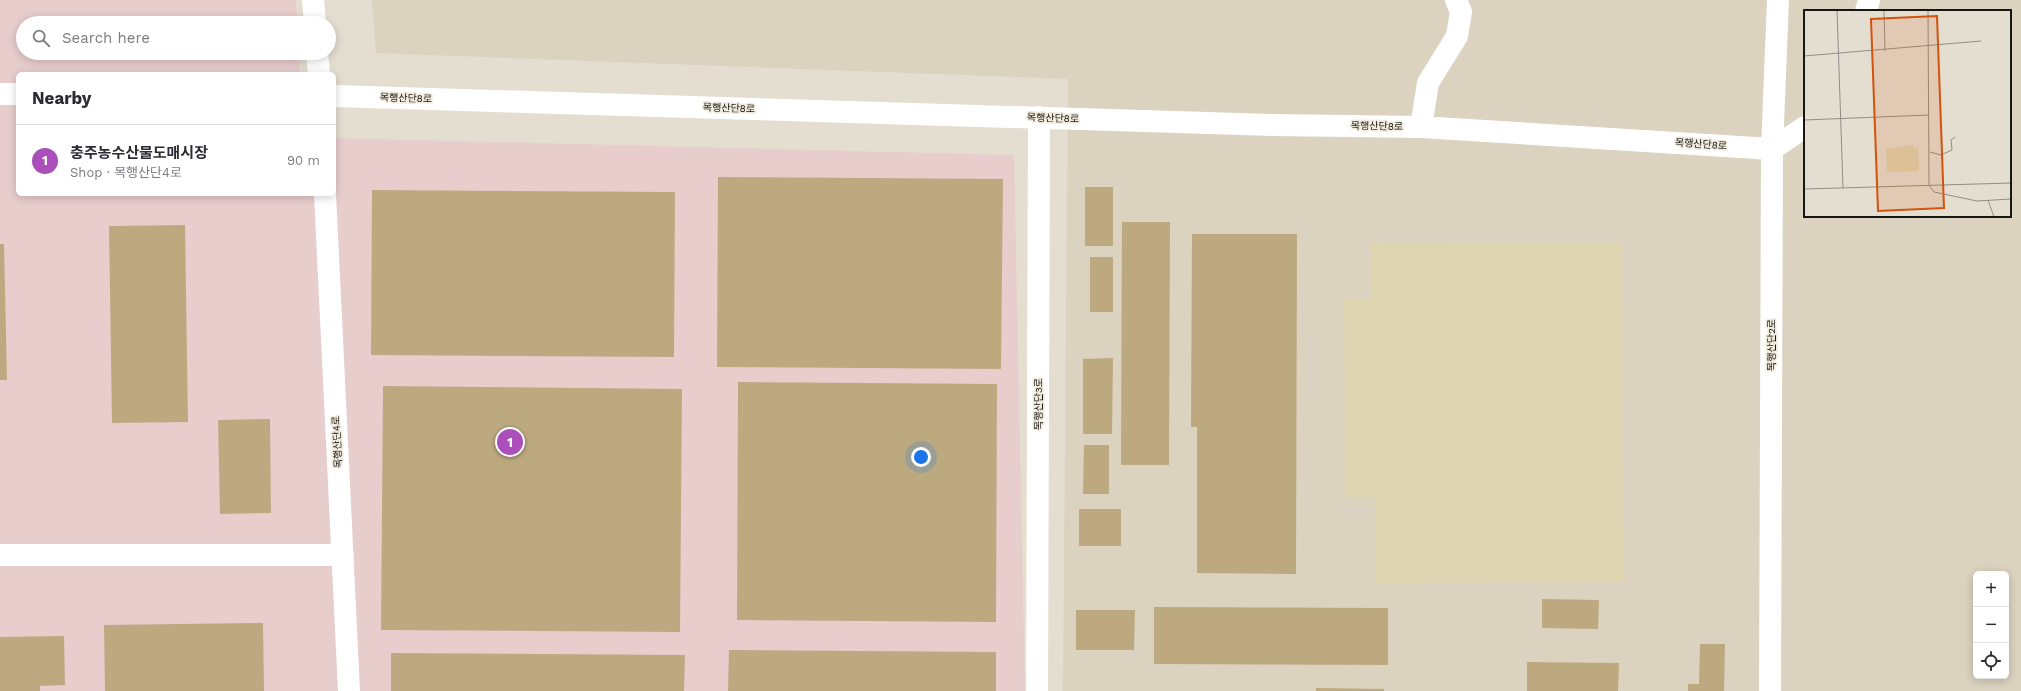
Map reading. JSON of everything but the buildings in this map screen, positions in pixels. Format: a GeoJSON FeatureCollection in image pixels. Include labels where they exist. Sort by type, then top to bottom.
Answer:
{"type":"FeatureCollection","features":[{"type":"Feature","properties":{"kind":"street"},"geometry":{"type":"LineString","coordinates":[[313,0],[314,16]]}},
{"type":"Feature","properties":{"kind":"street"},"geometry":{"type":"LineString","coordinates":[[1421,126],[1428,83],[1457,36],[1461,12],[1456,0]]}},
{"type":"Feature","properties":{"kind":"street","name":"목행산단2로"},"geometry":{"type":"LineString","coordinates":[[1770,691],[1772,149],[1778,0]]}},
{"type":"Feature","properties":{"kind":"street"},"geometry":{"type":"LineString","coordinates":[[1866,10],[1869,0]]}},
{"type":"Feature","properties":{"kind":"street"},"geometry":{"type":"LineString","coordinates":[[318,60],[319,72]]}},
{"type":"Feature","properties":{"kind":"street"},"geometry":{"type":"LineString","coordinates":[[0,94],[16,94]]}},
{"type":"Feature","properties":{"kind":"street","name":"목행산단8로"},"geometry":{"type":"LineString","coordinates":[[336,96],[1272,125],[1421,126],[1772,149]]}},
{"type":"Feature","properties":{"kind":"street","name":"목행산단3로"},"geometry":{"type":"LineString","coordinates":[[1037,691],[1039,117]]}},
{"type":"Feature","properties":{"kind":"street"},"geometry":{"type":"LineString","coordinates":[[1772,149],[1804,128]]}},
{"type":"Feature","properties":{"kind":"street","name":"목행산단4로"},"geometry":{"type":"LineString","coordinates":[[326,196],[349,691]]}},
{"type":"Feature","properties":{"kind":"street"},"geometry":{"type":"LineString","coordinates":[[0,555],[342,555]]}},
{"type":"Feature","properties":{"kind":"shaded area"},"geometry":{"type":"Polygon","coordinates":[[[0,0],[296,0],[297,16],[16,16],[16,60],[299,60],[300,72],[16,72],[16,196],[336,196],[336,138],[1014,155],[1025,691],[0,691],[0,0]]]}},
{"type":"Feature","properties":{"kind":"shaded area"},"geometry":{"type":"Polygon","coordinates":[[[372,0],[2021,0],[2021,691],[1063,691],[1068,79],[376,53],[372,0]]]}},
{"type":"Feature","properties":{"kind":"sand"},"geometry":{"type":"Polygon","coordinates":[[[1622,243],[1623,582],[1375,583],[1375,498],[1345,498],[1344,299],[1372,299],[1372,244],[1622,243]]]}},
{"type":"Feature","properties":{"kind":"place","name":"충주농수산물도매시장"},"geometry":{"type":"Point","coordinates":[510,442]}}]}
